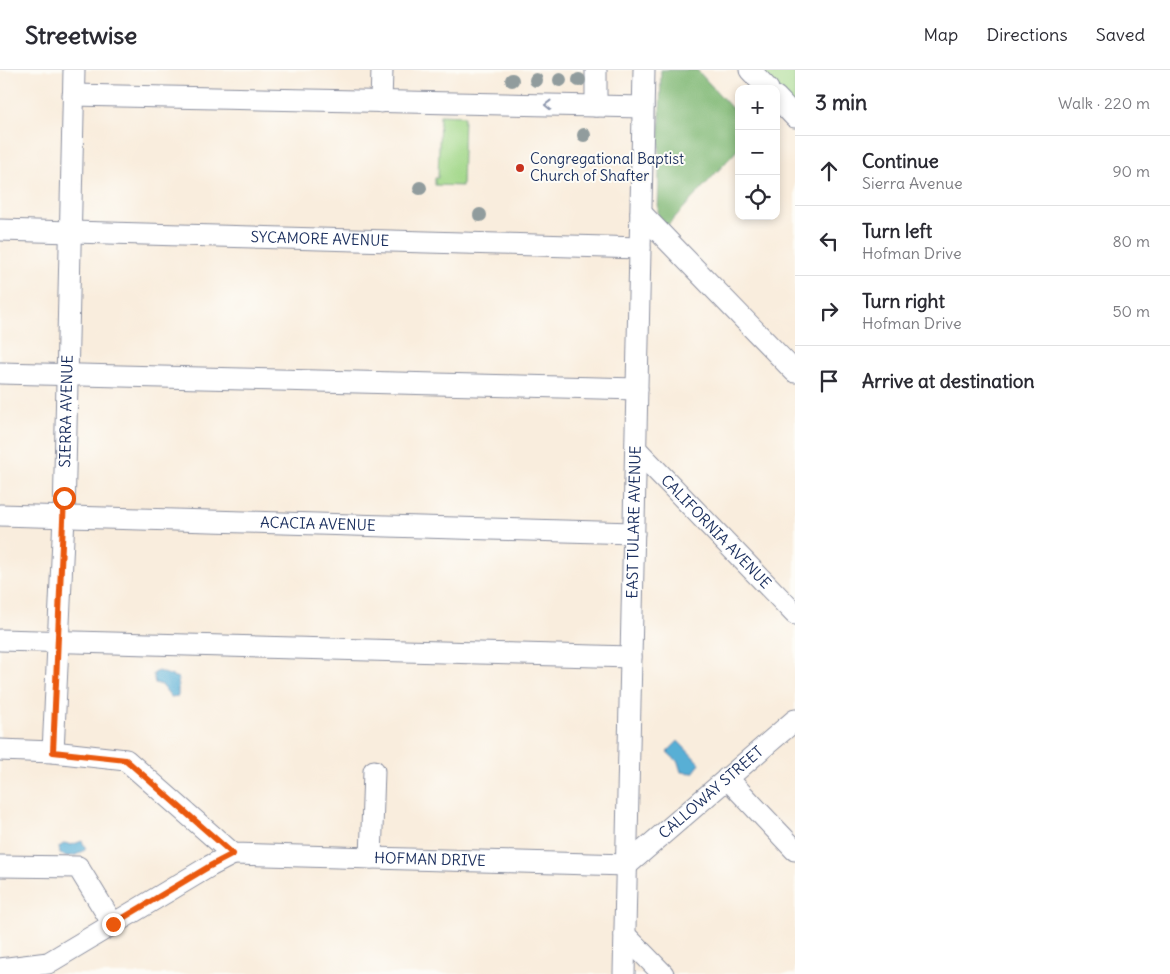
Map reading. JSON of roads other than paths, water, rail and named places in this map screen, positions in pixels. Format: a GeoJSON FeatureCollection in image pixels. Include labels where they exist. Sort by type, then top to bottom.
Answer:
{"type":"FeatureCollection","features":[{"type":"Feature","properties":{"kind":"street","name":"SIERRA AVENUE"},"geometry":{"type":"LineString","coordinates":[[53,752],[64,517],[74,70]]}},
{"type":"Feature","properties":{"kind":"street"},"geometry":{"type":"LineString","coordinates":[[382,70],[382,102]]}},
{"type":"Feature","properties":{"kind":"street"},"geometry":{"type":"LineString","coordinates":[[596,70],[596,106]]}},
{"type":"Feature","properties":{"kind":"street","name":"EAST TULARE AVENUE"},"geometry":{"type":"LineString","coordinates":[[624,974],[644,70]]}},
{"type":"Feature","properties":{"kind":"street"},"geometry":{"type":"LineString","coordinates":[[750,70],[764,85]]}},
{"type":"Feature","properties":{"kind":"street"},"geometry":{"type":"LineString","coordinates":[[73,95],[643,107]]}},
{"type":"Feature","properties":{"kind":"street"},"geometry":{"type":"LineString","coordinates":[[780,101],[795,117]]}},
{"type":"Feature","properties":{"kind":"street"},"geometry":{"type":"LineString","coordinates":[[641,213],[795,372]]}},
{"type":"Feature","properties":{"kind":"street","name":"SYCAMORE AVENUE"},"geometry":{"type":"LineString","coordinates":[[0,230],[640,248]]}},
{"type":"Feature","properties":{"kind":"street"},"geometry":{"type":"LineString","coordinates":[[0,373],[637,389]]}},
{"type":"Feature","properties":{"kind":"street","name":"CALIFORNIA AVENUE"},"geometry":{"type":"LineString","coordinates":[[636,449],[795,614]]}},
{"type":"Feature","properties":{"kind":"street","name":"ACACIA AVENUE"},"geometry":{"type":"LineString","coordinates":[[0,515],[634,533]]}},
{"type":"Feature","properties":{"kind":"street"},"geometry":{"type":"LineString","coordinates":[[0,640],[631,657]]}},
{"type":"Feature","properties":{"kind":"street","name":"CALLOWAY STREET"},"geometry":{"type":"LineString","coordinates":[[627,865],[795,720]]}},
{"type":"Feature","properties":{"kind":"street"},"geometry":{"type":"LineString","coordinates":[[0,750],[53,752],[126,760],[233,854]]}},
{"type":"Feature","properties":{"kind":"street"},"geometry":{"type":"LineString","coordinates":[[371,858],[374,770]]}},
{"type":"Feature","properties":{"kind":"street"},"geometry":{"type":"LineString","coordinates":[[727,778],[795,850]]}},
{"type":"Feature","properties":{"kind":"street","name":"HOFMAN DRIVE"},"geometry":{"type":"LineString","coordinates":[[0,970],[48,962],[233,854],[627,865]]}},
{"type":"Feature","properties":{"kind":"street"},"geometry":{"type":"LineString","coordinates":[[0,866],[78,867],[113,924]]}},
{"type":"Feature","properties":{"kind":"street"},"geometry":{"type":"LineString","coordinates":[[625,935],[663,974]]}},
{"type":"Feature","properties":{"kind":"water"},"geometry":{"type":"Polygon","coordinates":[[[158,671],[178,678],[178,696],[171,697],[162,685],[155,683],[153,674],[158,671]]]}},
{"type":"Feature","properties":{"kind":"water"},"geometry":{"type":"Polygon","coordinates":[[[678,741],[700,764],[693,773],[681,772],[678,762],[667,752],[678,741]]]}},
{"type":"Feature","properties":{"kind":"water"},"geometry":{"type":"Polygon","coordinates":[[[82,841],[86,849],[80,853],[74,856],[60,854],[59,847],[65,843],[71,845],[82,841]]]}},
{"type":"Feature","properties":{"kind":"place","name":"Congregational Baptist Church of Shafter"},"geometry":{"type":"Point","coordinates":[520,168]}}]}
